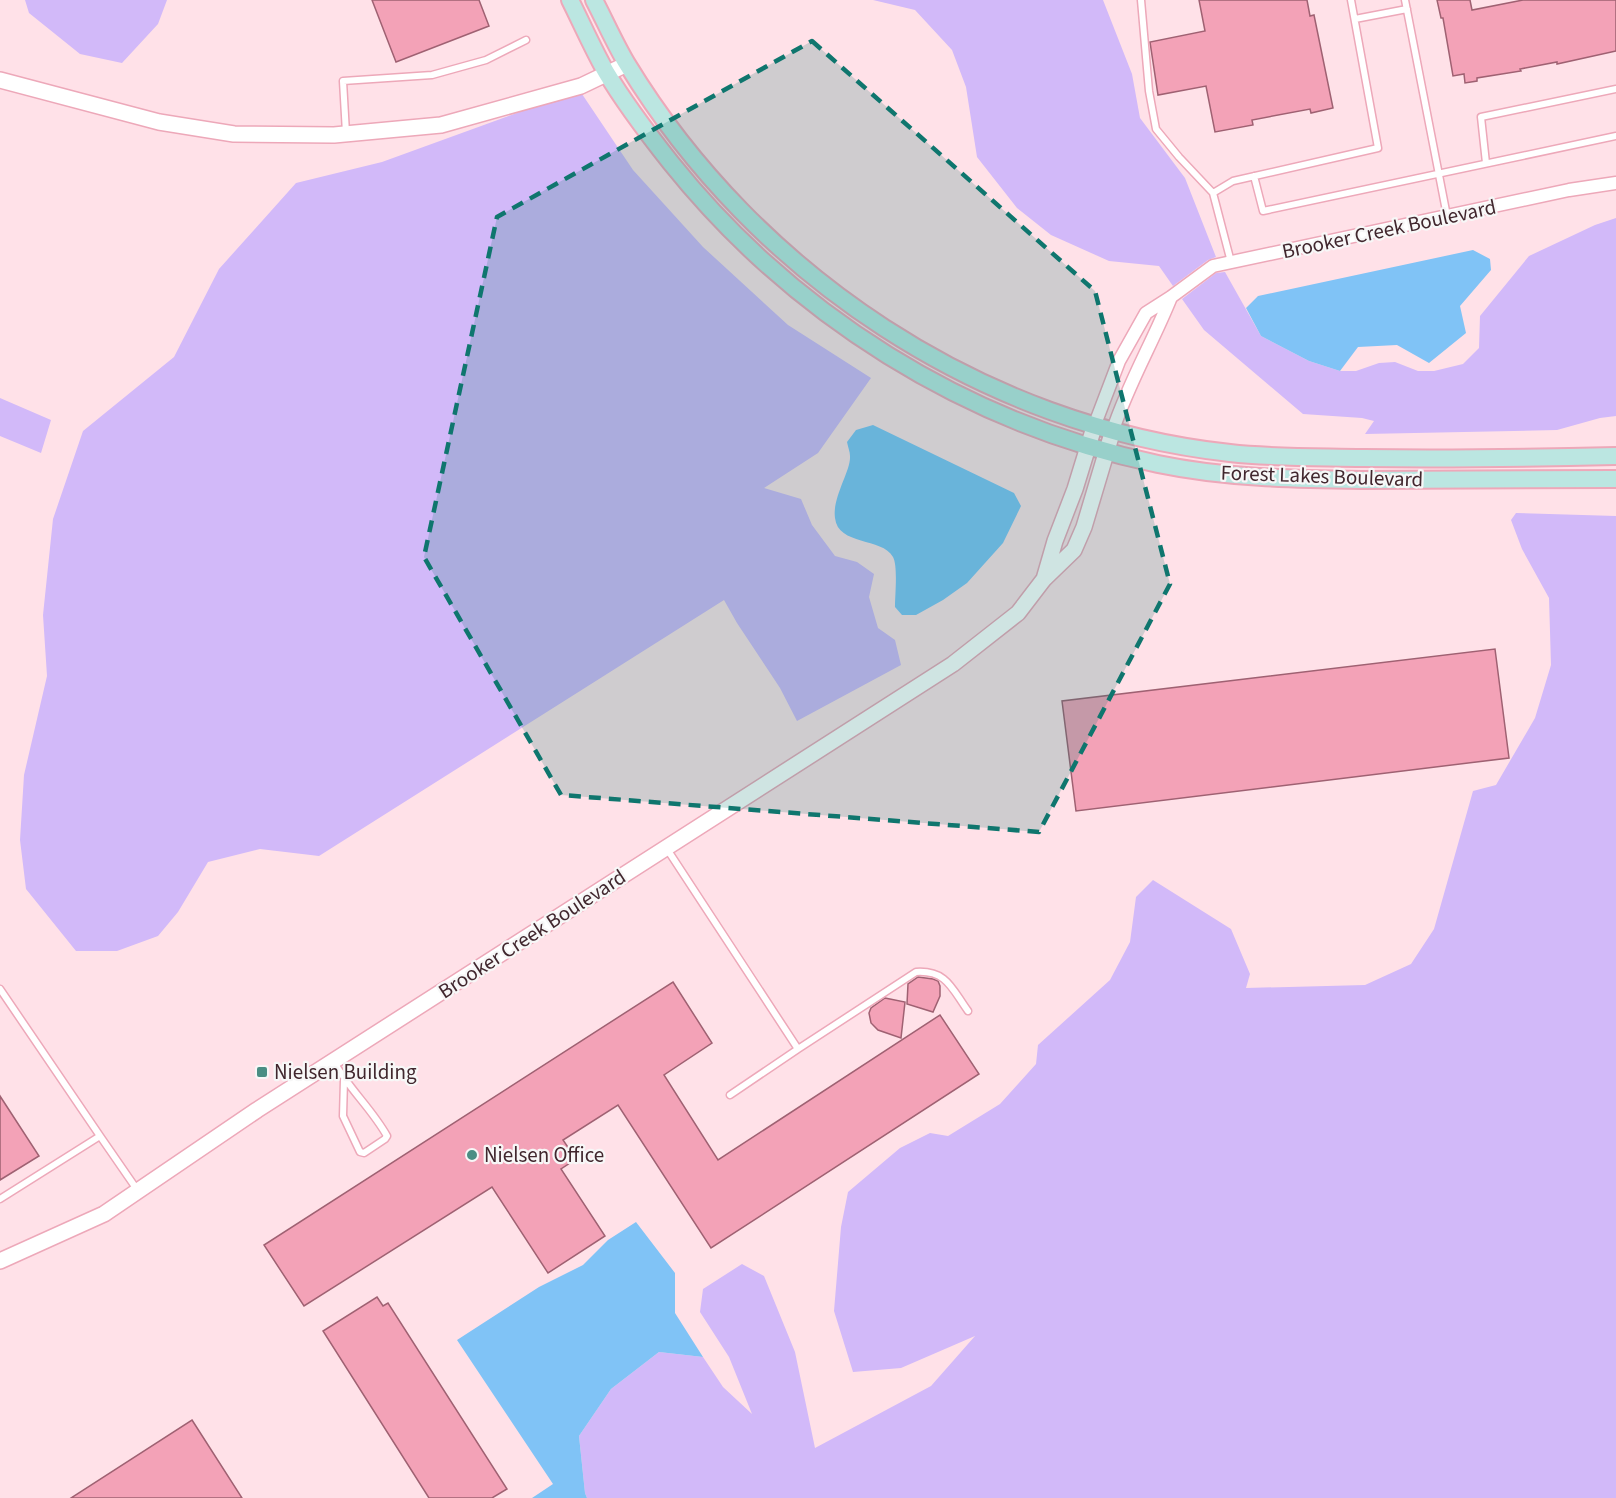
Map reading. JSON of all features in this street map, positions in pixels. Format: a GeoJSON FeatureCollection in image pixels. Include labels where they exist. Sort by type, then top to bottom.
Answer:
{"type":"FeatureCollection","features":[{"type":"Feature","properties":{"kind":"main road","name":"Forest Lakes Boulevard"},"geometry":{"type":"LineString","coordinates":[[570,0],[607,74],[650,136],[690,186],[731,231],[801,294],[849,331],[944,387],[1019,420],[1106,452],[1160,464],[1232,475],[1303,480],[1616,479]]}},
{"type":"Feature","properties":{"kind":"main road","name":"Forest Lakes Boulevard"},"geometry":{"type":"LineString","coordinates":[[594,0],[627,64],[667,124],[705,171],[749,219],[813,277],[860,313],[912,346],[985,384],[1046,410],[1113,430],[1165,443],[1231,453],[1298,457],[1468,459],[1616,456]]}},
{"type":"Feature","properties":{"kind":"street"},"geometry":{"type":"LineString","coordinates":[[0,80],[169,124],[234,134],[346,133],[441,124],[581,86],[627,64]]}},
{"type":"Feature","properties":{"kind":"street","name":"Brooker Creek Boulevard"},"geometry":{"type":"LineString","coordinates":[[1044,579],[1055,540],[1119,361],[1146,313],[1213,266],[1569,190],[1616,183]]}},
{"type":"Feature","properties":{"kind":"street","name":"Brooker Creek Boulevard"},"geometry":{"type":"LineString","coordinates":[[0,1261],[104,1214],[334,1061],[953,664],[1018,613],[1044,579],[1074,550],[1084,527],[1113,430],[1144,354],[1171,297]]}},
{"type":"Feature","properties":{"kind":"lane"},"geometry":{"type":"LineString","coordinates":[[1141,0],[1149,91],[1156,129],[1213,193],[1231,262]]}},
{"type":"Feature","properties":{"kind":"lane"},"geometry":{"type":"LineString","coordinates":[[1213,193],[1233,181],[1378,148],[1351,0]]}},
{"type":"Feature","properties":{"kind":"lane"},"geometry":{"type":"LineString","coordinates":[[1405,0],[1447,216]]}},
{"type":"Feature","properties":{"kind":"lane"},"geometry":{"type":"LineString","coordinates":[[1354,19],[1407,9]]}},
{"type":"Feature","properties":{"kind":"lane"},"geometry":{"type":"LineString","coordinates":[[346,133],[343,81],[432,75],[486,60],[526,40]]}},
{"type":"Feature","properties":{"kind":"lane"},"geometry":{"type":"LineString","coordinates":[[1486,163],[1481,117],[1616,89]]}},
{"type":"Feature","properties":{"kind":"lane"},"geometry":{"type":"LineString","coordinates":[[1254,176],[1263,211],[1616,136]]}},
{"type":"Feature","properties":{"kind":"lane"},"geometry":{"type":"LineString","coordinates":[[666,848],[798,1048]]}},
{"type":"Feature","properties":{"kind":"lane"},"geometry":{"type":"LineString","coordinates":[[730,1095],[916,972],[930,971],[944,977],[968,1011]]}},
{"type":"Feature","properties":{"kind":"lane"},"geometry":{"type":"LineString","coordinates":[[0,988],[138,1191]]}},
{"type":"Feature","properties":{"kind":"lane"},"geometry":{"type":"LineString","coordinates":[[334,1061],[344,1080],[387,1136],[364,1154],[360,1152],[344,1116],[344,1080]]}},
{"type":"Feature","properties":{"kind":"lane"},"geometry":{"type":"LineString","coordinates":[[0,1199],[100,1136]]}},
{"type":"Feature","properties":{"kind":"highlighted area"},"geometry":{"type":"Polygon","coordinates":[[[812,41],[1095,291],[1170,584],[1039,832],[561,795],[424,557],[497,217],[812,41]]]}},
{"type":"Feature","properties":{"kind":"shaded area"},"geometry":{"type":"Polygon","coordinates":[[[25,0],[167,0],[158,24],[122,63],[80,54],[29,13],[25,0]]]}},
{"type":"Feature","properties":{"kind":"shaded area"},"geometry":{"type":"Polygon","coordinates":[[[873,0],[1103,0],[1132,74],[1140,118],[1185,178],[1216,257],[1208,260],[1173,286],[1159,266],[1109,261],[1051,235],[1017,208],[977,157],[966,87],[952,50],[915,10],[873,0]]]}},
{"type":"Feature","properties":{"kind":"shaded area"},"geometry":{"type":"Polygon","coordinates":[[[582,94],[633,170],[703,247],[788,325],[871,378],[818,453],[764,488],[801,499],[812,525],[835,556],[857,562],[874,574],[869,597],[878,628],[895,640],[901,665],[797,721],[780,688],[724,600],[319,856],[260,849],[208,862],[178,912],[158,936],[117,951],[76,951],[26,889],[20,840],[24,775],[47,676],[43,615],[53,519],[83,431],[174,357],[219,269],[296,183],[382,162],[525,110],[582,94]]]}},
{"type":"Feature","properties":{"kind":"shaded area"},"geometry":{"type":"Polygon","coordinates":[[[1616,218],[1616,416],[1557,430],[1365,434],[1374,421],[1362,418],[1303,414],[1204,330],[1182,299],[1216,273],[1225,272],[1261,336],[1309,361],[1340,371],[1356,371],[1379,363],[1395,362],[1418,371],[1434,371],[1463,364],[1479,348],[1480,316],[1529,256],[1595,225],[1616,218]]]}},
{"type":"Feature","properties":{"kind":"shaded area"},"geometry":{"type":"Polygon","coordinates":[[[0,398],[51,420],[41,453],[0,436],[0,398]]]}},
{"type":"Feature","properties":{"kind":"shaded area"},"geometry":{"type":"Polygon","coordinates":[[[1516,513],[1616,516],[1616,1498],[587,1498],[579,1436],[611,1389],[659,1352],[703,1357],[723,1387],[752,1414],[729,1357],[700,1312],[703,1289],[742,1264],[764,1276],[795,1352],[815,1448],[931,1386],[975,1336],[901,1368],[853,1372],[834,1311],[841,1227],[848,1192],[900,1148],[930,1133],[948,1136],[1000,1104],[1036,1064],[1038,1045],[1110,980],[1130,942],[1136,897],[1153,880],[1231,929],[1250,974],[1246,988],[1365,985],[1411,964],[1434,929],[1473,791],[1496,785],[1535,718],[1551,665],[1549,598],[1522,549],[1511,520],[1516,513]]]}},
{"type":"Feature","properties":{"kind":"water"},"geometry":{"type":"Polygon","coordinates":[[[1473,250],[1490,259],[1491,270],[1460,306],[1466,333],[1429,363],[1397,345],[1358,347],[1340,371],[1309,361],[1261,336],[1246,308],[1258,296],[1473,250]]]}},
{"type":"Feature","properties":{"kind":"water"},"geometry":{"type":"Polygon","coordinates":[[[873,425],[1014,493],[1021,506],[1003,543],[967,583],[916,615],[902,615],[895,607],[896,574],[893,557],[880,546],[844,533],[838,527],[835,518],[836,502],[850,462],[847,442],[856,430],[873,425]]]}},
{"type":"Feature","properties":{"kind":"water"},"geometry":{"type":"Polygon","coordinates":[[[636,1222],[675,1273],[675,1313],[703,1357],[659,1352],[611,1389],[579,1436],[587,1498],[532,1498],[553,1484],[457,1340],[539,1287],[583,1265],[608,1240],[636,1222]]]}},
{"type":"Feature","properties":{"kind":"building"},"geometry":{"type":"Polygon","coordinates":[[[372,0],[479,0],[489,26],[396,62],[372,0]]]}},
{"type":"Feature","properties":{"kind":"building"},"geometry":{"type":"Polygon","coordinates":[[[1199,0],[1307,0],[1310,16],[1314,15],[1333,108],[1311,113],[1310,109],[1252,120],[1253,125],[1215,132],[1206,86],[1158,95],[1150,42],[1205,31],[1199,0]]]}},
{"type":"Feature","properties":{"kind":"building"},"geometry":{"type":"Polygon","coordinates":[[[1437,0],[1470,0],[1472,10],[1523,0],[1616,0],[1616,51],[1477,78],[1477,81],[1465,83],[1464,74],[1453,76],[1443,18],[1441,18],[1437,0]]]}},
{"type":"Feature","properties":{"kind":"building"},"geometry":{"type":"Polygon","coordinates":[[[1495,649],[1509,758],[1076,811],[1062,701],[1495,649]]]}},
{"type":"Feature","properties":{"kind":"building"},"geometry":{"type":"Polygon","coordinates":[[[918,977],[938,981],[940,996],[933,1012],[907,1004],[908,984],[918,977]]]}},
{"type":"Feature","properties":{"kind":"building"},"geometry":{"type":"Polygon","coordinates":[[[673,982],[712,1043],[664,1075],[718,1160],[940,1015],[979,1074],[711,1248],[618,1105],[563,1140],[576,1159],[561,1169],[605,1236],[548,1273],[492,1187],[304,1306],[264,1245],[673,982]]]}},
{"type":"Feature","properties":{"kind":"building"},"geometry":{"type":"Polygon","coordinates":[[[885,998],[905,1002],[901,1038],[878,1030],[871,1023],[869,1013],[871,1008],[885,998]]]}},
{"type":"Feature","properties":{"kind":"building"},"geometry":{"type":"Polygon","coordinates":[[[0,1096],[39,1156],[0,1180],[0,1096]]]}},
{"type":"Feature","properties":{"kind":"building"},"geometry":{"type":"Polygon","coordinates":[[[377,1297],[383,1306],[388,1303],[507,1489],[492,1498],[429,1498],[323,1331],[377,1297]]]}},
{"type":"Feature","properties":{"kind":"building"},"geometry":{"type":"Polygon","coordinates":[[[192,1420],[242,1498],[71,1498],[192,1420]]]}},
{"type":"Feature","properties":{"kind":"place","name":"Nielsen Building"},"geometry":{"type":"Point","coordinates":[262,1072]}},
{"type":"Feature","properties":{"kind":"place","name":"Nielsen Office"},"geometry":{"type":"Point","coordinates":[472,1155]}}]}
